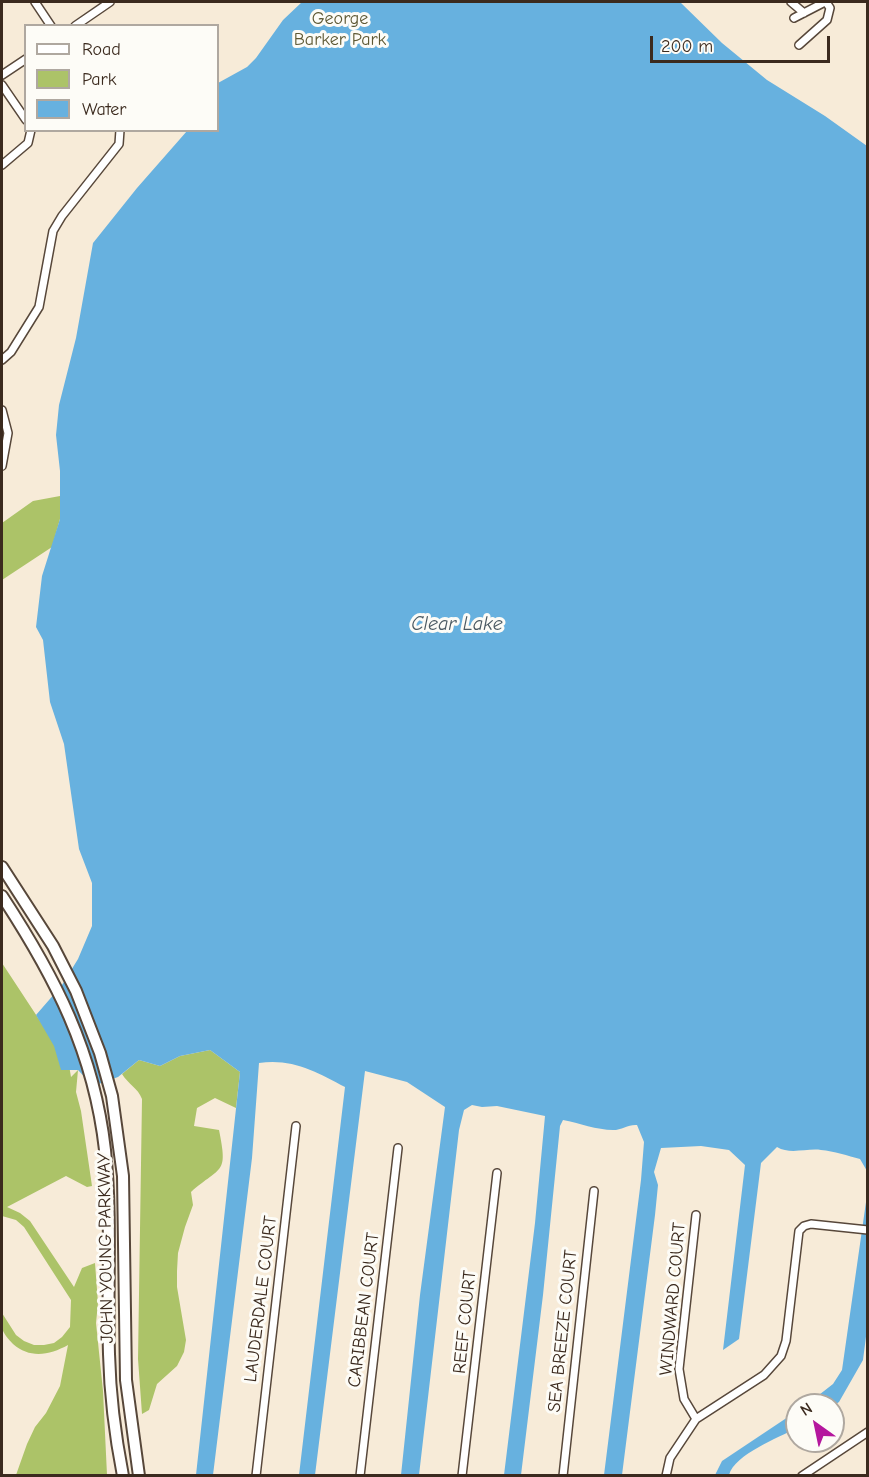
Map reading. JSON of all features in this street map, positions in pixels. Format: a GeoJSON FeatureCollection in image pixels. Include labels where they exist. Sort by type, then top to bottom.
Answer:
{"type":"FeatureCollection","features":[{"type":"Feature","properties":{"kind":"main road","name":"JOHN YOUNG PARKWAY"},"geometry":{"type":"LineString","coordinates":[[2,867],[53,946],[76,991],[89,1022],[112,1096],[123,1176],[126,1380],[139,1476]]}},
{"type":"Feature","properties":{"kind":"main road","name":"JOHN YOUNG PARKWAY"},"geometry":{"type":"LineString","coordinates":[[2,897],[39,954],[72,1022],[96,1100],[108,1182],[109,1355],[113,1409],[123,1476]]}},
{"type":"Feature","properties":{"kind":"street"},"geometry":{"type":"LineString","coordinates":[[35,2],[50,24]]}},
{"type":"Feature","properties":{"kind":"street"},"geometry":{"type":"LineString","coordinates":[[78,24],[110,2]]}},
{"type":"Feature","properties":{"kind":"street"},"geometry":{"type":"LineString","coordinates":[[791,2],[804,13]]}},
{"type":"Feature","properties":{"kind":"street"},"geometry":{"type":"LineString","coordinates":[[794,18],[825,2],[830,8],[827,20],[799,45]]}},
{"type":"Feature","properties":{"kind":"street"},"geometry":{"type":"LineString","coordinates":[[2,75],[24,59]]}},
{"type":"Feature","properties":{"kind":"street"},"geometry":{"type":"LineString","coordinates":[[2,86],[24,117]]}},
{"type":"Feature","properties":{"kind":"street"},"geometry":{"type":"LineString","coordinates":[[2,165],[28,143],[31,132]]}},
{"type":"Feature","properties":{"kind":"street"},"geometry":{"type":"LineString","coordinates":[[2,360],[10,352],[39,307],[53,231],[62,216],[119,144],[120,132]]}},
{"type":"Feature","properties":{"kind":"street"},"geometry":{"type":"LineString","coordinates":[[2,410],[8,433],[2,466]]}},
{"type":"Feature","properties":{"kind":"street","name":"LAUDERDALE COURT"},"geometry":{"type":"LineString","coordinates":[[256,1476],[296,1126]]}},
{"type":"Feature","properties":{"kind":"street","name":"CARIBBEAN COURT"},"geometry":{"type":"LineString","coordinates":[[360,1476],[398,1148]]}},
{"type":"Feature","properties":{"kind":"street","name":"REEF COURT"},"geometry":{"type":"LineString","coordinates":[[462,1476],[497,1173]]}},
{"type":"Feature","properties":{"kind":"street","name":"SEA BREEZE COURT"},"geometry":{"type":"LineString","coordinates":[[563,1476],[594,1191]]}},
{"type":"Feature","properties":{"kind":"street","name":"WINDWARD COURT"},"geometry":{"type":"LineString","coordinates":[[696,1215],[679,1370],[680,1386],[684,1398],[696,1419]]}},
{"type":"Feature","properties":{"kind":"street"},"geometry":{"type":"LineString","coordinates":[[666,1476],[670,1458],[696,1419],[764,1375],[775,1366],[781,1356],[786,1341],[799,1231],[811,1224],[864,1230]]}},
{"type":"Feature","properties":{"kind":"street"},"geometry":{"type":"LineString","coordinates":[[802,1476],[867,1432]]}},
{"type":"Feature","properties":{"kind":"green space"},"geometry":{"type":"Polygon","coordinates":[[[60,496],[60,519],[52,547],[2,580],[2,523],[33,501],[60,496]]]}},
{"type":"Feature","properties":{"kind":"green space"},"geometry":{"type":"Polygon","coordinates":[[[2,963],[69,1065],[71,1077],[78,1070],[76,1092],[92,1186],[87,1187],[66,1176],[7,1207],[30,1221],[74,1287],[82,1268],[95,1263],[98,1303],[96,1323],[103,1391],[107,1475],[16,1475],[35,1427],[46,1413],[60,1386],[68,1345],[47,1353],[26,1352],[11,1342],[4,1332],[2,1313],[16,1335],[34,1345],[44,1345],[54,1343],[70,1327],[71,1300],[24,1227],[16,1220],[2,1216],[2,963]]]}},
{"type":"Feature","properties":{"kind":"green space"},"geometry":{"type":"Polygon","coordinates":[[[210,1050],[240,1072],[236,1108],[215,1098],[197,1108],[194,1126],[219,1130],[222,1162],[216,1172],[191,1192],[193,1205],[178,1253],[177,1287],[186,1340],[184,1352],[177,1366],[157,1384],[149,1410],[142,1414],[138,1359],[142,1099],[122,1074],[139,1060],[160,1066],[180,1056],[210,1050]]]}},
{"type":"Feature","properties":{"kind":"water","name":"Clear Lake"},"geometry":{"type":"Polygon","coordinates":[[[302,2],[680,2],[722,43],[767,80],[825,116],[867,146],[867,1171],[860,1159],[821,1150],[787,1151],[777,1147],[761,1163],[739,1339],[723,1350],[745,1165],[729,1150],[701,1146],[661,1148],[654,1172],[658,1185],[655,1215],[622,1475],[604,1475],[641,1180],[644,1142],[637,1125],[607,1130],[563,1120],[560,1126],[543,1295],[521,1475],[504,1475],[535,1223],[545,1116],[497,1106],[472,1105],[464,1110],[459,1130],[419,1475],[401,1475],[420,1295],[445,1107],[407,1082],[365,1071],[315,1475],[299,1475],[345,1087],[314,1071],[293,1064],[259,1063],[252,1158],[213,1475],[196,1475],[240,1072],[210,1050],[180,1056],[160,1066],[139,1060],[118,1077],[93,1086],[78,1070],[61,1070],[54,1046],[36,1015],[62,985],[78,959],[92,926],[92,883],[79,849],[64,744],[50,702],[43,640],[36,627],[42,576],[60,519],[60,471],[56,435],[59,405],[76,338],[93,243],[186,132],[219,132],[219,82],[247,67],[283,20],[302,2]]]}},
{"type":"Feature","properties":{"kind":"water"},"geometry":{"type":"Polygon","coordinates":[[[867,1195],[868,1321],[863,1360],[844,1393],[821,1393],[833,1384],[842,1370],[867,1195]]]}},
{"type":"Feature","properties":{"kind":"water"},"geometry":{"type":"Polygon","coordinates":[[[785,1419],[785,1434],[739,1460],[729,1475],[715,1475],[722,1461],[785,1419]]]}},
{"type":"Feature","properties":{"kind":"park label","name":"George Barker Park"},"geometry":{"type":"Point","coordinates":[340,29]}}]}
